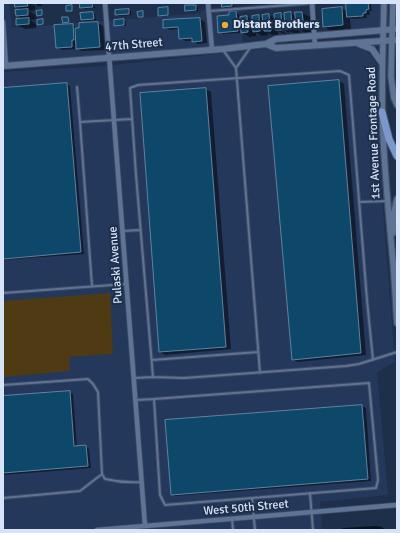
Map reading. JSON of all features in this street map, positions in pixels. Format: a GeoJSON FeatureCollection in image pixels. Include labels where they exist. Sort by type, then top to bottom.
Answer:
{"type":"FeatureCollection","features":[{"type":"Feature","properties":{"kind":"main road","name":"47th Street"},"geometry":{"type":"LineString","coordinates":[[5,66],[223,49],[266,44],[276,39],[395,29]]}},
{"type":"Feature","properties":{"kind":"main road","name":"47th Street"},"geometry":{"type":"LineString","coordinates":[[266,44],[276,48],[395,40]]}},
{"type":"Feature","properties":{"kind":"main road"},"geometry":{"type":"LineString","coordinates":[[358,43],[372,49],[382,63]]}},
{"type":"Feature","properties":{"kind":"main road"},"geometry":{"type":"LineString","coordinates":[[382,112],[389,139],[397,156]]}},
{"type":"Feature","properties":{"kind":"street","name":"Pulaski Avenue"},"geometry":{"type":"LineString","coordinates":[[105,3],[146,526]]}},
{"type":"Feature","properties":{"kind":"street"},"geometry":{"type":"LineString","coordinates":[[208,3],[212,50]]}},
{"type":"Feature","properties":{"kind":"street"},"geometry":{"type":"LineString","coordinates":[[313,3],[315,46]]}},
{"type":"Feature","properties":{"kind":"street","name":"1st Avenue Frontage Road"},"geometry":{"type":"LineString","coordinates":[[384,3],[382,112],[387,201],[397,323]]}},
{"type":"Feature","properties":{"kind":"street","name":"1st Avenue Frontage Road"},"geometry":{"type":"LineString","coordinates":[[392,3],[395,40],[391,82],[397,105]]}},
{"type":"Feature","properties":{"kind":"street"},"geometry":{"type":"LineString","coordinates":[[3,22],[5,66]]}},
{"type":"Feature","properties":{"kind":"street","name":"1st Avenue Frontage Road"},"geometry":{"type":"LineString","coordinates":[[393,262],[394,212],[397,199]]}},
{"type":"Feature","properties":{"kind":"street","name":"West 50th Street"},"geometry":{"type":"LineString","coordinates":[[97,530],[397,505]]}},
{"type":"Feature","properties":{"kind":"lane"},"geometry":{"type":"LineString","coordinates":[[209,11],[313,3]]}},
{"type":"Feature","properties":{"kind":"lane"},"geometry":{"type":"LineString","coordinates":[[236,68],[252,46]]}},
{"type":"Feature","properties":{"kind":"lane"},"geometry":{"type":"LineString","coordinates":[[223,49],[236,68],[260,373]]}},
{"type":"Feature","properties":{"kind":"lane"},"geometry":{"type":"LineString","coordinates":[[153,377],[130,88],[138,84],[340,71],[349,75],[373,360]]}},
{"type":"Feature","properties":{"kind":"lane"},"geometry":{"type":"LineString","coordinates":[[77,87],[92,286]]}},
{"type":"Feature","properties":{"kind":"lane"},"geometry":{"type":"LineString","coordinates":[[80,122],[132,119]]}},
{"type":"Feature","properties":{"kind":"lane"},"geometry":{"type":"LineString","coordinates":[[359,202],[387,201]]}},
{"type":"Feature","properties":{"kind":"lane"},"geometry":{"type":"LineString","coordinates":[[123,231],[141,230]]}},
{"type":"Feature","properties":{"kind":"lane"},"geometry":{"type":"LineString","coordinates":[[3,293],[127,284]]}},
{"type":"Feature","properties":{"kind":"lane"},"geometry":{"type":"LineString","coordinates":[[152,360],[258,352]]}},
{"type":"Feature","properties":{"kind":"lane"},"geometry":{"type":"LineString","coordinates":[[134,378],[184,378],[346,366],[359,364],[397,352]]}},
{"type":"Feature","properties":{"kind":"lane"},"geometry":{"type":"LineString","coordinates":[[3,385],[88,379],[98,392],[102,474],[105,479],[116,482],[142,482]]}},
{"type":"Feature","properties":{"kind":"lane"},"geometry":{"type":"LineString","coordinates":[[136,400],[369,383],[378,480],[376,488],[165,505],[160,495],[154,399]]}},
{"type":"Feature","properties":{"kind":"lane"},"geometry":{"type":"LineString","coordinates":[[3,498],[80,491],[102,474]]}},
{"type":"Feature","properties":{"kind":"lane"},"geometry":{"type":"LineString","coordinates":[[310,493],[313,530]]}},
{"type":"Feature","properties":{"kind":"lane"},"geometry":{"type":"LineString","coordinates":[[252,498],[255,530]]}},
{"type":"Feature","properties":{"kind":"lane"},"geometry":{"type":"LineString","coordinates":[[232,519],[233,530]]}},
{"type":"Feature","properties":{"kind":"shaded area"},"geometry":{"type":"Polygon","coordinates":[[[3,3],[9,3],[12,28],[105,21],[107,56],[3,64],[3,3]]]}},
{"type":"Feature","properties":{"kind":"shaded area"},"geometry":{"type":"Polygon","coordinates":[[[342,3],[382,3],[381,29],[345,31],[342,3]]]}},
{"type":"Feature","properties":{"kind":"shaded area"},"geometry":{"type":"Polygon","coordinates":[[[239,7],[243,45],[110,56],[108,21],[201,13],[201,10],[239,7]]]}},
{"type":"Feature","properties":{"kind":"shaded area"},"geometry":{"type":"Polygon","coordinates":[[[358,47],[371,55],[378,66],[382,197],[395,362],[377,372],[388,495],[320,502],[322,530],[3,530],[3,72],[103,66],[265,49],[358,47]]]}},
{"type":"Feature","properties":{"kind":"shaded area"},"geometry":{"type":"Polygon","coordinates":[[[110,293],[113,354],[69,357],[70,371],[3,377],[3,301],[110,293]]]}},
{"type":"Feature","properties":{"kind":"shaded area"},"geometry":{"type":"Polygon","coordinates":[[[382,527],[385,530],[338,530],[344,528],[382,527]]]}},
{"type":"Feature","properties":{"kind":"building"},"geometry":{"type":"Polygon","coordinates":[[[15,3],[27,3],[28,6],[15,7],[15,3]]]}},
{"type":"Feature","properties":{"kind":"building"},"geometry":{"type":"Polygon","coordinates":[[[80,3],[92,3],[93,7],[80,8],[80,3]]]}},
{"type":"Feature","properties":{"kind":"building"},"geometry":{"type":"Polygon","coordinates":[[[222,3],[232,3],[232,6],[222,7],[222,3]]]}},
{"type":"Feature","properties":{"kind":"building"},"geometry":{"type":"Polygon","coordinates":[[[346,3],[368,3],[369,9],[366,10],[366,13],[363,13],[363,16],[347,17],[346,3]]]}},
{"type":"Feature","properties":{"kind":"building"},"geometry":{"type":"Polygon","coordinates":[[[72,5],[72,11],[66,11],[66,6],[72,5]]]}},
{"type":"Feature","properties":{"kind":"building"},"geometry":{"type":"Polygon","coordinates":[[[185,5],[196,5],[196,10],[185,11],[185,5]]]}},
{"type":"Feature","properties":{"kind":"building"},"geometry":{"type":"Polygon","coordinates":[[[168,7],[168,15],[158,16],[158,8],[168,7]]]}},
{"type":"Feature","properties":{"kind":"building"},"geometry":{"type":"Polygon","coordinates":[[[342,7],[343,25],[323,27],[322,9],[342,7]]]}},
{"type":"Feature","properties":{"kind":"building"},"geometry":{"type":"Polygon","coordinates":[[[28,9],[28,15],[16,16],[15,10],[28,9]]]}},
{"type":"Feature","properties":{"kind":"building"},"geometry":{"type":"Polygon","coordinates":[[[129,9],[129,14],[115,15],[115,10],[129,9]]]}},
{"type":"Feature","properties":{"kind":"building"},"geometry":{"type":"Polygon","coordinates":[[[42,10],[42,15],[37,16],[36,11],[42,10]]]}},
{"type":"Feature","properties":{"kind":"building"},"geometry":{"type":"Polygon","coordinates":[[[143,11],[143,17],[138,17],[137,12],[143,11]]]}},
{"type":"Feature","properties":{"kind":"building"},"geometry":{"type":"Polygon","coordinates":[[[236,11],[238,31],[218,33],[217,16],[229,15],[229,12],[236,11]]]}},
{"type":"Feature","properties":{"kind":"building"},"geometry":{"type":"Polygon","coordinates":[[[93,12],[94,19],[81,20],[80,13],[93,12]]]}},
{"type":"Feature","properties":{"kind":"building"},"geometry":{"type":"Polygon","coordinates":[[[291,12],[292,29],[285,29],[284,13],[291,12]]]}},
{"type":"Feature","properties":{"kind":"building"},"geometry":{"type":"Polygon","coordinates":[[[295,12],[302,12],[304,28],[297,29],[295,12]]]}},
{"type":"Feature","properties":{"kind":"building"},"geometry":{"type":"Polygon","coordinates":[[[281,13],[282,30],[275,30],[274,14],[281,13]]]}},
{"type":"Feature","properties":{"kind":"building"},"geometry":{"type":"Polygon","coordinates":[[[269,14],[271,31],[264,31],[262,15],[269,14]]]}},
{"type":"Feature","properties":{"kind":"building"},"geometry":{"type":"Polygon","coordinates":[[[259,15],[260,31],[253,32],[252,16],[259,15]]]}},
{"type":"Feature","properties":{"kind":"building"},"geometry":{"type":"Polygon","coordinates":[[[247,16],[248,32],[241,33],[240,17],[247,16]]]}},
{"type":"Feature","properties":{"kind":"building"},"geometry":{"type":"Polygon","coordinates":[[[62,17],[68,17],[69,22],[63,23],[62,17]]]}},
{"type":"Feature","properties":{"kind":"building"},"geometry":{"type":"Polygon","coordinates":[[[29,18],[29,24],[16,25],[16,19],[29,18]]]}},
{"type":"Feature","properties":{"kind":"building"},"geometry":{"type":"Polygon","coordinates":[[[200,18],[202,41],[192,42],[192,38],[179,39],[178,27],[163,28],[163,20],[200,18]]]}},
{"type":"Feature","properties":{"kind":"building"},"geometry":{"type":"Polygon","coordinates":[[[43,19],[43,24],[37,25],[37,20],[43,19]]]}},
{"type":"Feature","properties":{"kind":"building"},"geometry":{"type":"Polygon","coordinates":[[[124,19],[124,25],[114,26],[114,20],[124,19]]]}},
{"type":"Feature","properties":{"kind":"building"},"geometry":{"type":"Polygon","coordinates":[[[98,22],[100,47],[76,49],[75,28],[79,28],[79,23],[98,22]]]}},
{"type":"Feature","properties":{"kind":"building"},"geometry":{"type":"Polygon","coordinates":[[[73,24],[74,40],[72,40],[72,47],[56,48],[54,25],[73,24]]]}},
{"type":"Feature","properties":{"kind":"building"},"geometry":{"type":"Polygon","coordinates":[[[339,80],[361,353],[292,360],[268,86],[339,80]]]}},
{"type":"Feature","properties":{"kind":"building"},"geometry":{"type":"Polygon","coordinates":[[[67,83],[81,252],[3,259],[3,88],[67,83]]]}},
{"type":"Feature","properties":{"kind":"building"},"geometry":{"type":"Polygon","coordinates":[[[206,88],[226,347],[159,352],[140,93],[206,88]]]}},
{"type":"Feature","properties":{"kind":"building"},"geometry":{"type":"Polygon","coordinates":[[[70,391],[74,446],[86,445],[88,466],[3,473],[3,396],[70,391]]]}},
{"type":"Feature","properties":{"kind":"building"},"geometry":{"type":"Polygon","coordinates":[[[362,405],[368,479],[171,495],[165,420],[362,405]]]}},
{"type":"Feature","properties":{"kind":"place","name":"Distant Brothers"},"geometry":{"type":"Point","coordinates":[225,25]}}]}
